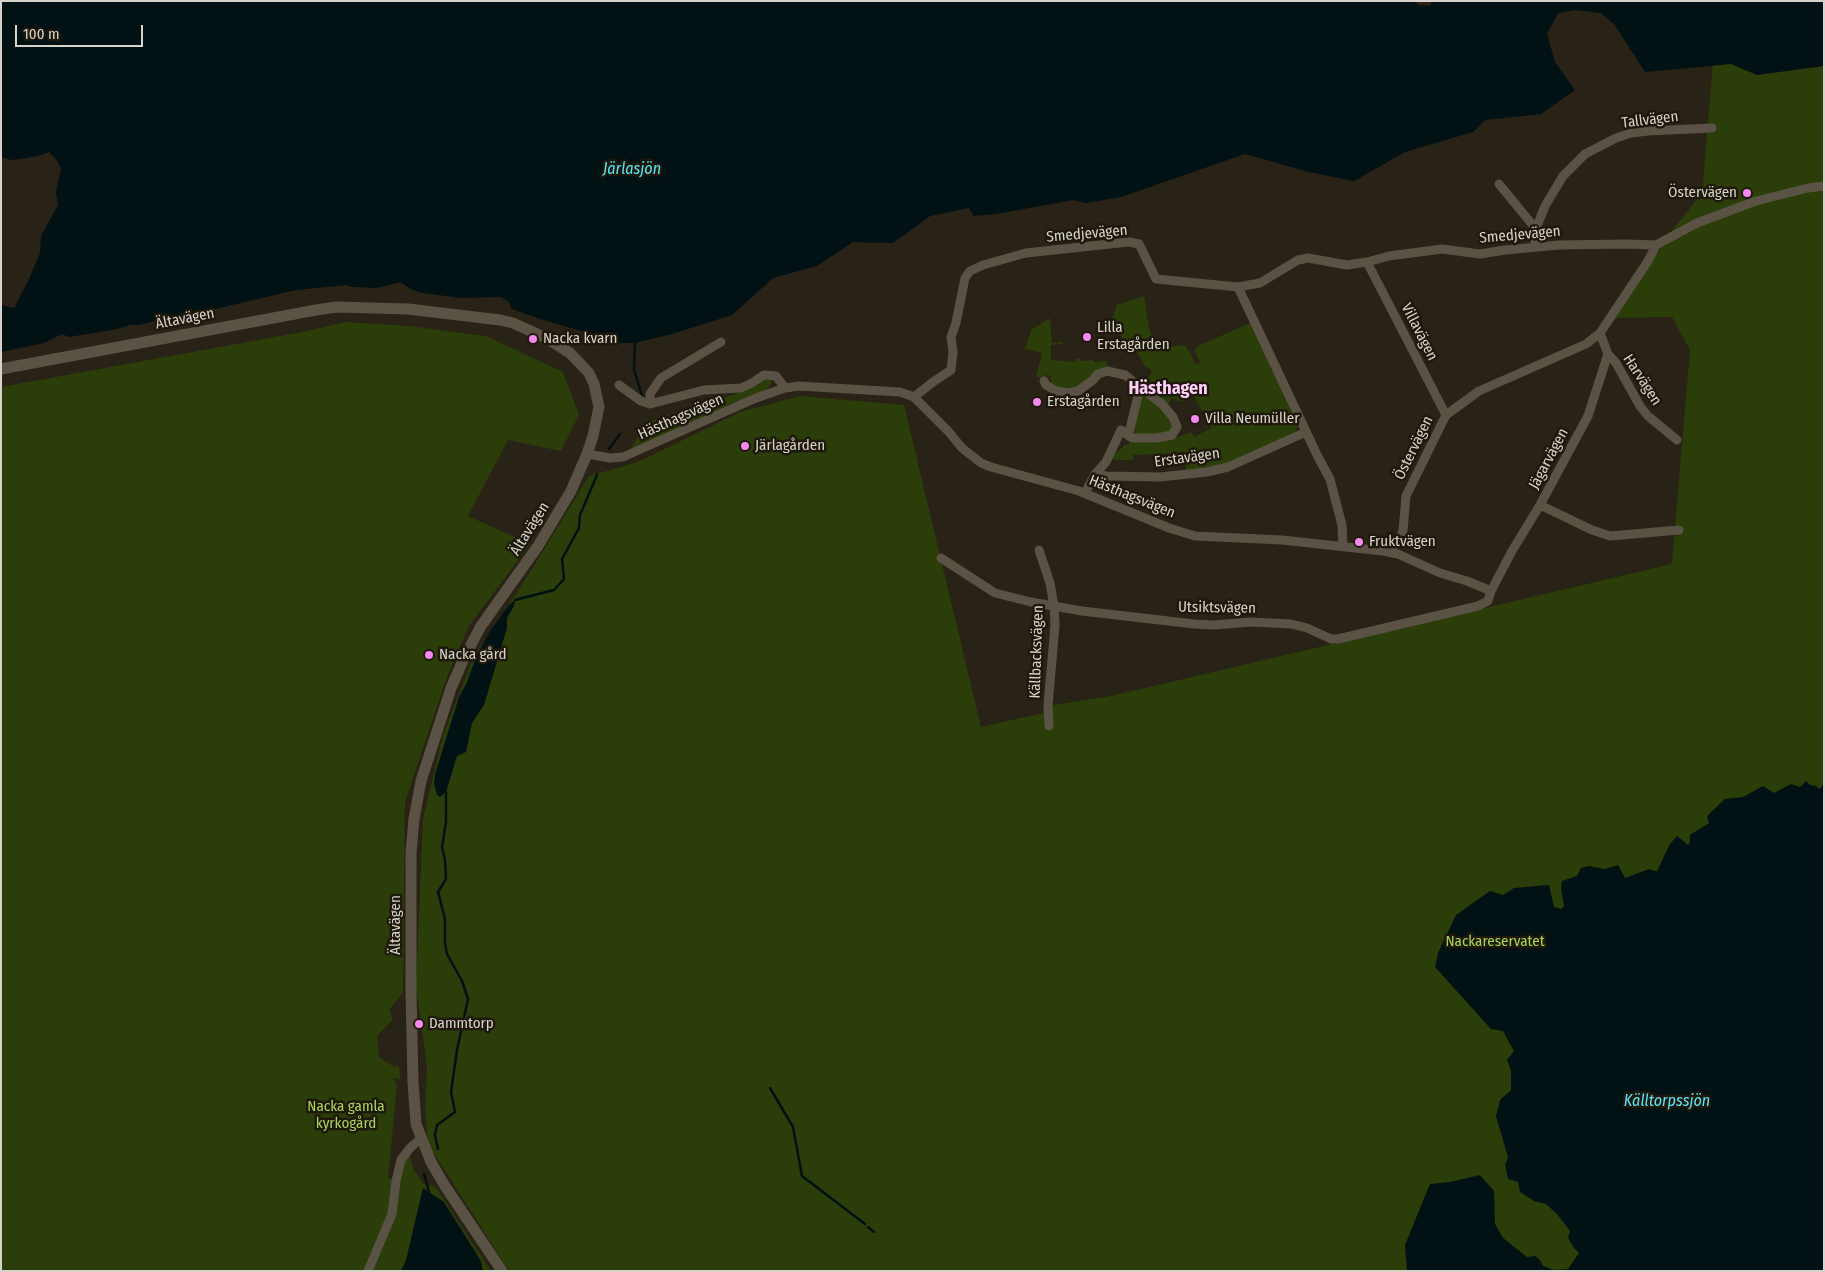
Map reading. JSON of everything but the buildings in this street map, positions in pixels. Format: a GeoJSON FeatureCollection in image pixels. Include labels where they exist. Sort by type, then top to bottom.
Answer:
{"type":"FeatureCollection","features":[{"type":"Feature","properties":{"kind":"main road","name":"Ältavägen"},"geometry":{"type":"LineString","coordinates":[[1,368],[316,310],[337,308],[408,309],[500,320],[525,327],[548,339],[570,353],[588,373],[594,384],[599,407],[587,454],[571,491],[538,546],[481,626],[465,656],[451,688],[421,781],[414,819],[411,853],[413,1082],[416,1124],[444,1186],[502,1271]]}},
{"type":"Feature","properties":{"kind":"street","name":"Tallvägen"},"geometry":{"type":"LineString","coordinates":[[1535,247],[1536,229],[1546,206],[1563,176],[1585,154],[1616,138],[1631,133],[1712,128]]}},
{"type":"Feature","properties":{"kind":"street"},"geometry":{"type":"LineString","coordinates":[[1499,184],[1536,229]]}},
{"type":"Feature","properties":{"kind":"street"},"geometry":{"type":"LineString","coordinates":[[1656,246],[1697,223],[1756,200],[1824,186]]}},
{"type":"Feature","properties":{"kind":"street","name":"Smedjevägen"},"geometry":{"type":"LineString","coordinates":[[914,397],[951,370],[953,352],[951,337],[966,278],[970,271],[983,265],[1026,254],[1129,242],[1139,244],[1156,279],[1238,288],[1260,283],[1298,260],[1308,258],[1347,265],[1389,256],[1442,249],[1480,254],[1535,247],[1616,244],[1656,246]]}},
{"type":"Feature","properties":{"kind":"street","name":"Östervägen"},"geometry":{"type":"LineString","coordinates":[[1383,551],[1397,544],[1402,531],[1406,496],[1446,414],[1479,391],[1586,344],[1600,333],[1656,246]]}},
{"type":"Feature","properties":{"kind":"street","name":"Villavägen"},"geometry":{"type":"LineString","coordinates":[[1368,262],[1446,414]]}},
{"type":"Feature","properties":{"kind":"street"},"geometry":{"type":"LineString","coordinates":[[1238,288],[1330,479],[1342,525],[1343,546]]}},
{"type":"Feature","properties":{"kind":"street"},"geometry":{"type":"LineString","coordinates":[[1600,333],[1608,354]]}},
{"type":"Feature","properties":{"kind":"street","name":"Hästhagsvägen"},"geometry":{"type":"LineString","coordinates":[[650,404],[650,394],[661,378],[721,342]]}},
{"type":"Feature","properties":{"kind":"street","name":"Harvägen"},"geometry":{"type":"LineString","coordinates":[[1608,354],[1616,363],[1640,406],[1648,416],[1677,440]]}},
{"type":"Feature","properties":{"kind":"street","name":"Jägarvägen"},"geometry":{"type":"LineString","coordinates":[[1491,591],[1588,416],[1608,354]]}},
{"type":"Feature","properties":{"kind":"street"},"geometry":{"type":"LineString","coordinates":[[1044,381],[1046,385],[1056,391],[1068,393],[1078,391],[1098,374],[1107,371],[1125,375],[1168,411],[1177,427],[1172,435],[1157,438],[1132,438],[1123,432]]}},
{"type":"Feature","properties":{"kind":"street","name":"Hästhagsvägen"},"geometry":{"type":"LineString","coordinates":[[619,385],[641,401],[650,404],[704,390],[741,388],[764,375],[776,376],[785,388]]}},
{"type":"Feature","properties":{"kind":"street","name":"Hästhagsvägen"},"geometry":{"type":"LineString","coordinates":[[587,454],[610,458],[623,457],[756,398],[785,388],[799,386],[900,392],[914,397],[962,448],[981,463],[1085,493],[1169,528],[1195,536],[1282,540],[1383,551],[1398,554],[1440,573],[1491,591]]}},
{"type":"Feature","properties":{"kind":"street"},"geometry":{"type":"LineString","coordinates":[[1085,493],[1094,474],[1106,462],[1123,432],[1130,429],[1140,388]]}},
{"type":"Feature","properties":{"kind":"street","name":"Erstavägen"},"geometry":{"type":"LineString","coordinates":[[1094,474],[1160,477],[1207,472],[1228,467],[1306,432]]}},
{"type":"Feature","properties":{"kind":"street"},"geometry":{"type":"LineString","coordinates":[[1540,504],[1592,530],[1610,536],[1679,530]]}},
{"type":"Feature","properties":{"kind":"street","name":"Källbacksvägen"},"geometry":{"type":"LineString","coordinates":[[1039,550],[1050,583],[1054,606],[1055,625],[1048,706],[1049,726]]}},
{"type":"Feature","properties":{"kind":"street","name":"Utsiktsvägen"},"geometry":{"type":"LineString","coordinates":[[940,558],[995,593],[1054,606],[1194,624],[1214,625],[1251,622],[1291,624],[1307,628],[1332,639],[1478,606],[1488,601],[1491,591]]}},
{"type":"Feature","properties":{"kind":"street"},"geometry":{"type":"LineString","coordinates":[[368,1271],[392,1214],[401,1160],[421,1138]]}},
{"type":"Feature","properties":{"kind":"green space","name":"Nackareservatet"},"geometry":{"type":"Polygon","coordinates":[[[1718,1],[1824,1],[1824,1271],[509,1271],[428,1144],[425,1111],[427,1067],[416,986],[423,819],[443,735],[473,658],[525,580],[589,476],[638,462],[740,412],[801,396],[904,405],[981,727],[1043,713],[1048,706],[1111,696],[1672,564],[1690,350],[1672,317],[1615,318],[1671,232],[1702,193],[1718,1]]]}},
{"type":"Feature","properties":{"kind":"green space"},"geometry":{"type":"Polygon","coordinates":[[[1144,296],[1152,337],[1163,345],[1170,347],[1186,346],[1196,364],[1200,363],[1195,350],[1198,346],[1250,323],[1298,422],[1296,432],[1234,460],[1214,467],[1187,472],[1183,452],[1133,455],[1133,460],[1115,460],[1112,458],[1125,445],[1132,442],[1172,439],[1192,432],[1194,437],[1211,428],[1194,396],[1182,402],[1172,398],[1169,404],[1145,386],[1152,370],[1145,366],[1131,342],[1125,344],[1112,319],[1117,305],[1144,296]]]}},
{"type":"Feature","properties":{"kind":"green space"},"geometry":{"type":"Polygon","coordinates":[[[1050,318],[1052,343],[1062,342],[1063,344],[1051,345],[1051,360],[1076,362],[1076,359],[1080,359],[1080,361],[1093,360],[1094,362],[1107,361],[1107,367],[1086,383],[1066,391],[1051,385],[1051,376],[1045,375],[1045,378],[1036,377],[1042,353],[1025,349],[1031,330],[1050,318]]]}},
{"type":"Feature","properties":{"kind":"green space","name":"Nacka gamla kyrkogård"},"geometry":{"type":"Polygon","coordinates":[[[346,322],[409,326],[486,336],[563,372],[579,415],[561,451],[508,440],[468,516],[530,544],[469,626],[448,674],[405,802],[403,992],[389,1010],[393,1019],[377,1036],[379,1057],[394,1067],[399,1066],[400,1079],[392,1078],[397,1085],[388,1178],[392,1179],[403,1150],[408,1147],[413,1169],[424,1184],[435,1186],[491,1271],[1,1271],[1,387],[302,332],[346,322]]]}},
{"type":"Feature","properties":{"kind":"green space"},"geometry":{"type":"Polygon","coordinates":[[[764,379],[771,380],[772,382],[768,389],[631,449],[645,423],[741,392],[759,385],[764,379]]]}},
{"type":"Feature","properties":{"kind":"green space"},"geometry":{"type":"Polygon","coordinates":[[[1142,395],[1146,395],[1169,416],[1173,427],[1166,435],[1133,436],[1142,395]]]}},
{"type":"Feature","properties":{"kind":"water","name":"Järlasjön"},"geometry":{"type":"Polygon","coordinates":[[[1,1],[1415,1],[1420,6],[1430,6],[1432,1],[1824,1],[1824,66],[1757,75],[1731,64],[1645,72],[1614,24],[1601,13],[1575,10],[1558,13],[1547,34],[1555,62],[1575,90],[1541,114],[1485,120],[1473,132],[1405,152],[1354,181],[1309,172],[1245,154],[1121,197],[1086,203],[1073,200],[996,214],[974,216],[969,208],[930,216],[893,243],[853,242],[817,266],[773,278],[732,315],[672,334],[635,343],[615,343],[537,318],[512,309],[508,301],[501,297],[462,298],[422,293],[400,282],[377,288],[346,285],[296,290],[206,312],[167,318],[140,325],[130,325],[69,337],[62,334],[44,343],[1,352],[1,305],[14,308],[29,279],[40,253],[41,236],[58,205],[56,192],[61,169],[58,162],[49,152],[21,159],[10,160],[1,157],[1,1]]]}},
{"type":"Feature","properties":{"kind":"water"},"geometry":{"type":"Polygon","coordinates":[[[515,600],[514,606],[507,618],[507,628],[484,705],[472,723],[466,752],[457,756],[446,792],[440,797],[437,795],[434,782],[436,771],[459,697],[476,657],[490,631],[509,605],[515,600]]]}},
{"type":"Feature","properties":{"kind":"water","name":"Källtorpssjön"},"geometry":{"type":"Polygon","coordinates":[[[1806,781],[1820,789],[1824,783],[1824,1271],[1407,1271],[1405,1245],[1430,1184],[1450,1182],[1480,1175],[1494,1191],[1495,1224],[1503,1238],[1527,1257],[1535,1256],[1543,1266],[1554,1270],[1568,1269],[1579,1253],[1568,1238],[1570,1231],[1557,1214],[1546,1204],[1534,1201],[1520,1192],[1518,1182],[1508,1179],[1505,1165],[1508,1157],[1496,1116],[1500,1100],[1511,1090],[1511,1071],[1507,1060],[1514,1051],[1503,1031],[1491,1029],[1435,967],[1438,953],[1456,915],[1490,891],[1503,895],[1514,888],[1549,885],[1554,907],[1561,909],[1564,906],[1561,888],[1562,881],[1577,876],[1581,868],[1589,866],[1605,869],[1618,865],[1625,878],[1649,869],[1657,871],[1670,844],[1677,836],[1688,845],[1690,835],[1709,823],[1707,816],[1725,799],[1743,797],[1763,786],[1774,793],[1791,784],[1800,787],[1806,781]]]}},
{"type":"Feature","properties":{"kind":"water"},"geometry":{"type":"Polygon","coordinates":[[[423,1188],[444,1202],[481,1261],[483,1271],[401,1271],[406,1260],[423,1188]]]}},
{"type":"Feature","properties":{"kind":"waterway"},"geometry":{"type":"LineString","coordinates":[[635,343],[634,369],[642,396]]}},
{"type":"Feature","properties":{"kind":"waterway"},"geometry":{"type":"LineString","coordinates":[[609,449],[620,434]]}},
{"type":"Feature","properties":{"kind":"waterway"},"geometry":{"type":"LineString","coordinates":[[515,600],[554,590],[564,579],[562,559],[579,528],[580,515],[597,475]]}},
{"type":"Feature","properties":{"kind":"waterway"},"geometry":{"type":"LineString","coordinates":[[438,1149],[435,1135],[437,1125],[455,1112],[451,1092],[457,1050],[468,999],[462,981],[447,954],[445,919],[438,892],[446,879],[442,847],[446,822],[446,792]]}},
{"type":"Feature","properties":{"kind":"waterway"},"geometry":{"type":"LineString","coordinates":[[770,1088],[793,1127],[802,1176],[865,1224]]}},
{"type":"Feature","properties":{"kind":"waterway"},"geometry":{"type":"LineString","coordinates":[[424,1174],[429,1192]]}},
{"type":"Feature","properties":{"kind":"waterway"},"geometry":{"type":"LineString","coordinates":[[868,1227],[874,1232]]}},
{"type":"Feature","properties":{"kind":"place","name":"Östervägen"},"geometry":{"type":"Point","coordinates":[1747,193]}},
{"type":"Feature","properties":{"kind":"place","name":"Lilla Erstagården"},"geometry":{"type":"Point","coordinates":[1087,337]}},
{"type":"Feature","properties":{"kind":"place","name":"Nacka kvarn"},"geometry":{"type":"Point","coordinates":[533,339]}},
{"type":"Feature","properties":{"kind":"place","name":"Erstagården"},"geometry":{"type":"Point","coordinates":[1037,402]}},
{"type":"Feature","properties":{"kind":"place","name":"Villa Neumüller"},"geometry":{"type":"Point","coordinates":[1195,419]}},
{"type":"Feature","properties":{"kind":"place","name":"Järlagården"},"geometry":{"type":"Point","coordinates":[745,446]}},
{"type":"Feature","properties":{"kind":"place","name":"Fruktvägen"},"geometry":{"type":"Point","coordinates":[1359,542]}},
{"type":"Feature","properties":{"kind":"place","name":"Nacka gård"},"geometry":{"type":"Point","coordinates":[429,655]}},
{"type":"Feature","properties":{"kind":"place","name":"Dammtorp"},"geometry":{"type":"Point","coordinates":[419,1024]}},
{"type":"Feature","properties":{"kind":"district","name":"Hästhagen"},"geometry":{"type":"Point","coordinates":[1168,389]}}]}
